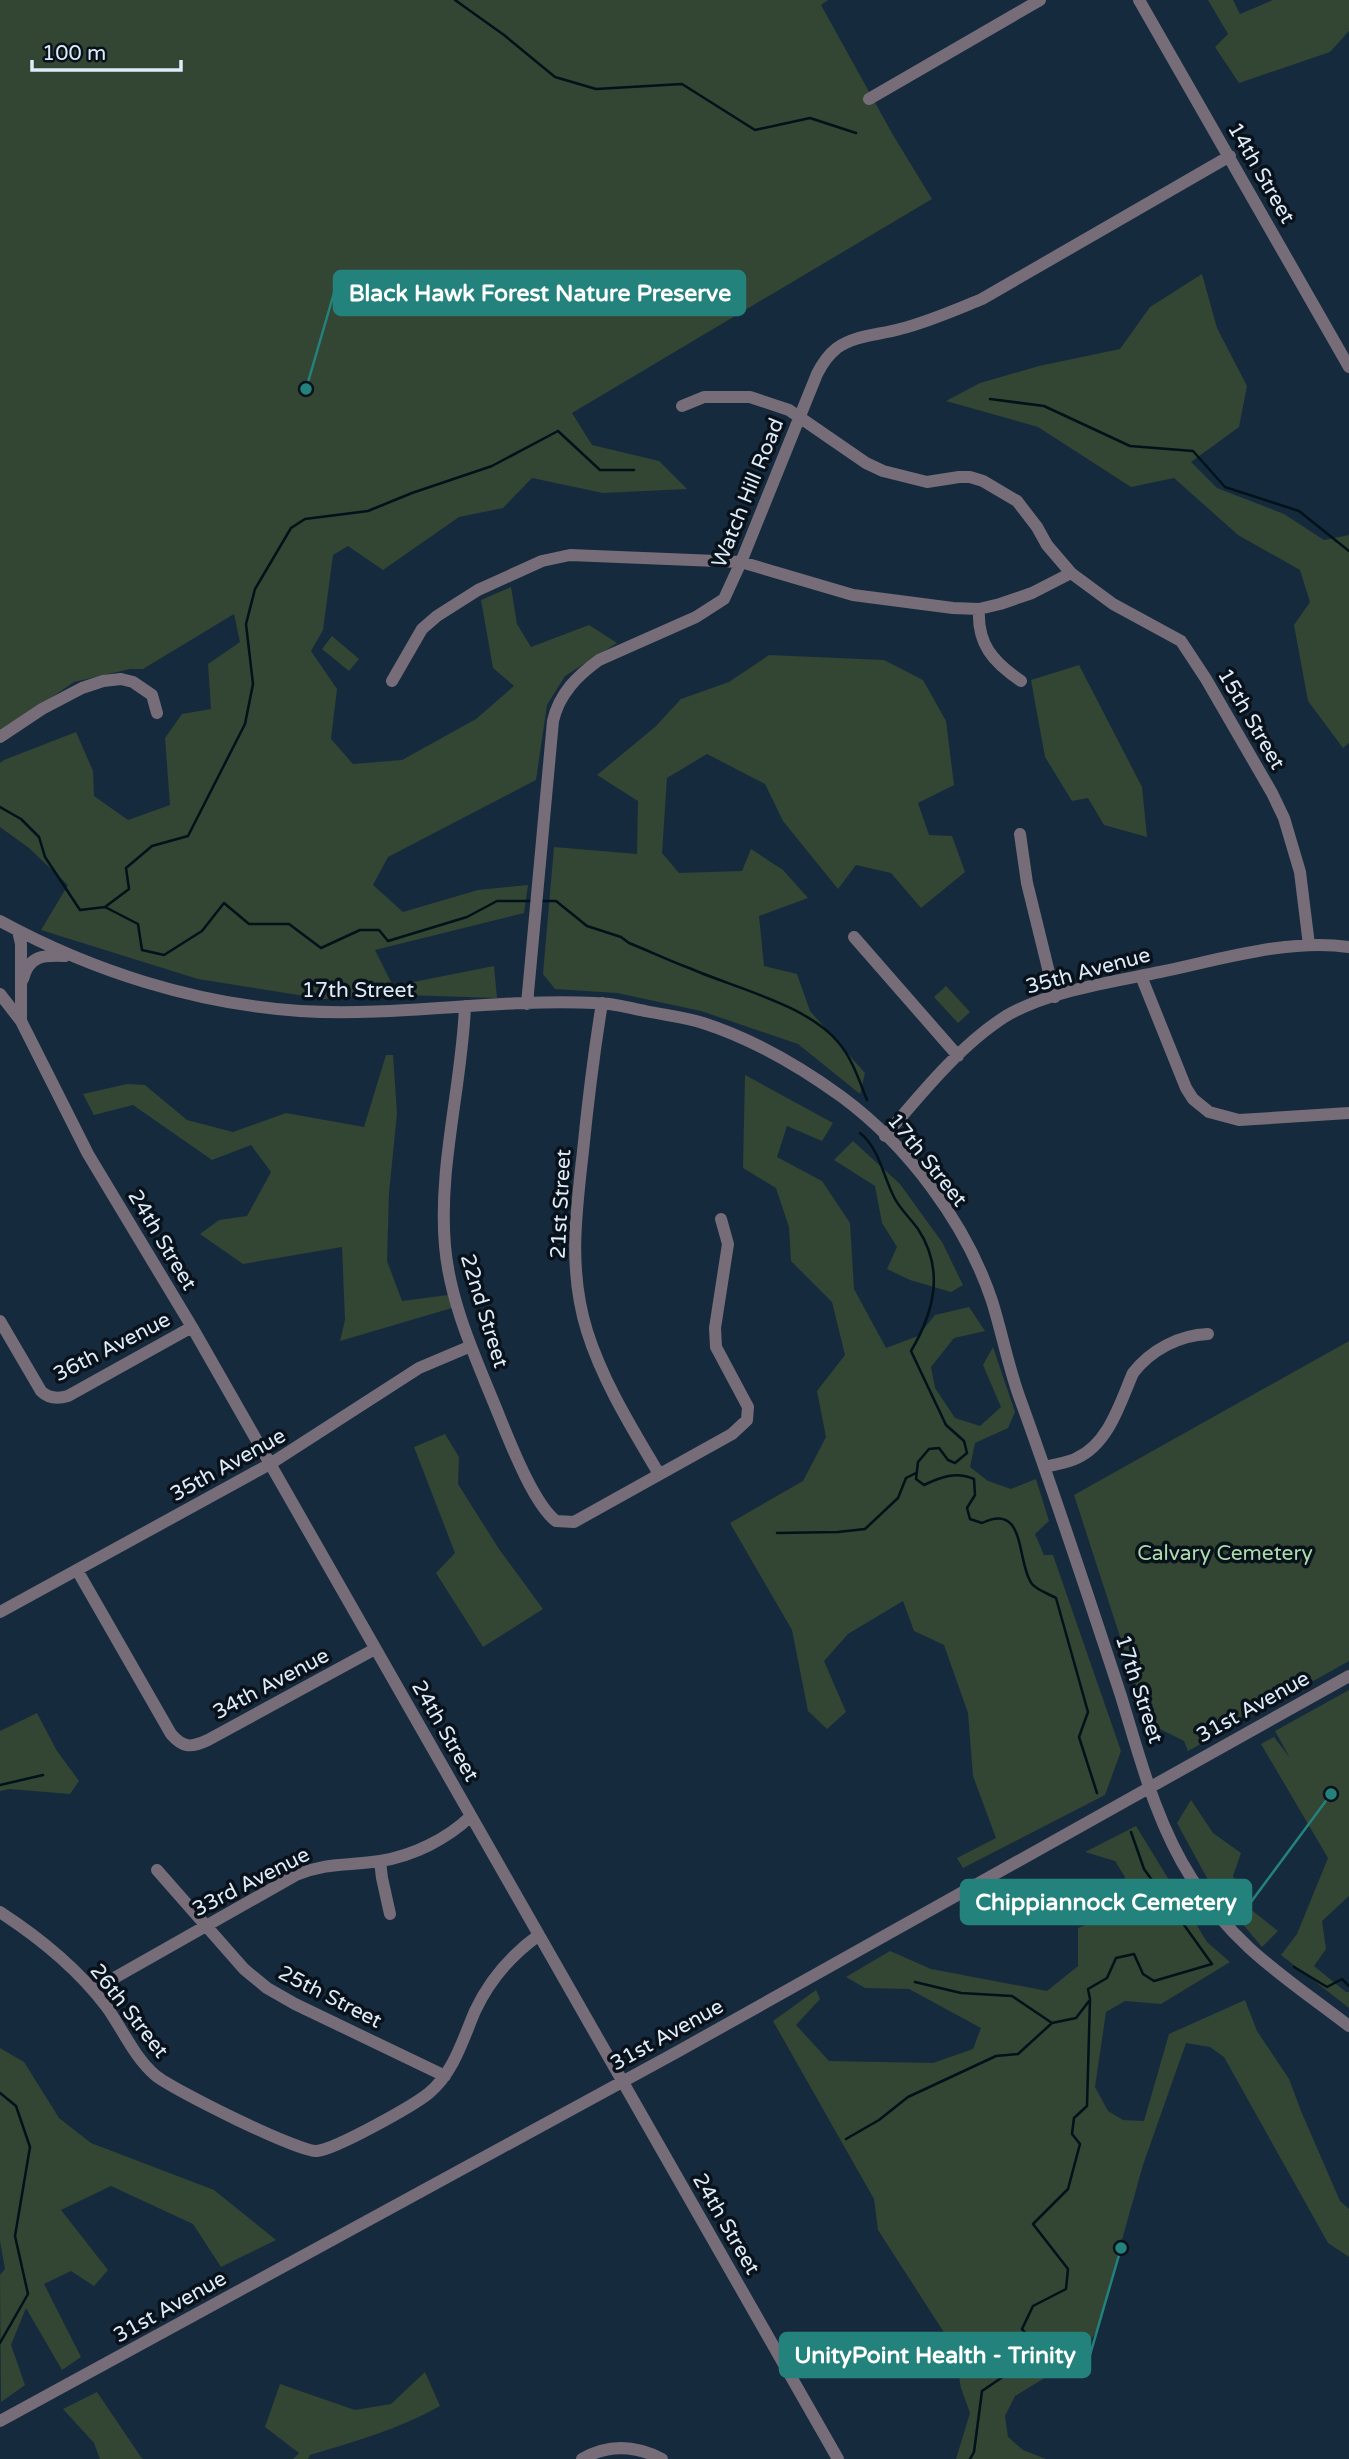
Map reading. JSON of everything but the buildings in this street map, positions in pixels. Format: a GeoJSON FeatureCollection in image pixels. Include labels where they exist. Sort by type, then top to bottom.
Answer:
{"type":"FeatureCollection","features":[{"type":"Feature","properties":{"kind":"street"},"geometry":{"type":"LineString","coordinates":[[869,99],[1040,0]]}},
{"type":"Feature","properties":{"kind":"street","name":"14th Street"},"geometry":{"type":"LineString","coordinates":[[1139,0],[1349,366]]}},
{"type":"Feature","properties":{"kind":"street","name":"Watch Hill Road"},"geometry":{"type":"LineString","coordinates":[[527,1004],[553,721],[561,696],[586,669],[599,660],[716,606],[728,593],[817,374],[836,349],[854,340],[929,320],[982,299],[1230,156]]}},
{"type":"Feature","properties":{"kind":"street","name":"15th Street"},"geometry":{"type":"LineString","coordinates":[[682,406],[704,397],[750,397],[789,410],[866,463],[883,471],[927,482],[970,477],[1004,492],[1017,501],[1047,545],[1071,573],[1113,604],[1171,635],[1187,649],[1284,818],[1300,872],[1309,945]]}},
{"type":"Feature","properties":{"kind":"street"},"geometry":{"type":"LineString","coordinates":[[392,681],[422,629],[437,616],[478,590],[542,561],[570,555],[741,562],[853,595],[979,609],[1024,596],[1071,573]]}},
{"type":"Feature","properties":{"kind":"street"},"geometry":{"type":"LineString","coordinates":[[979,609],[978,628],[984,642],[1000,667],[1021,681]]}},
{"type":"Feature","properties":{"kind":"street"},"geometry":{"type":"LineString","coordinates":[[0,737],[41,709],[82,688],[103,681],[121,679],[133,682],[152,695],[157,713]]}},
{"type":"Feature","properties":{"kind":"street"},"geometry":{"type":"LineString","coordinates":[[1020,834],[1027,883],[1055,997]]}},
{"type":"Feature","properties":{"kind":"street","name":"17th Street"},"geometry":{"type":"LineString","coordinates":[[0,921],[102,968],[161,987],[262,1007],[370,1013],[464,1006],[602,1003],[703,1023],[775,1053],[847,1101],[885,1136],[926,1183],[947,1213],[982,1277],[1009,1366],[1076,1557],[1149,1788],[1176,1852],[1218,1916],[1258,1957],[1349,2026]]}},
{"type":"Feature","properties":{"kind":"street","name":"24th Street"},"geometry":{"type":"LineString","coordinates":[[18,930],[21,944],[21,1021]]}},
{"type":"Feature","properties":{"kind":"street"},"geometry":{"type":"LineString","coordinates":[[854,937],[958,1056]]}},
{"type":"Feature","properties":{"kind":"street","name":"35th Avenue"},"geometry":{"type":"LineString","coordinates":[[885,1136],[970,1044],[1006,1017],[1031,1004],[1141,976],[1249,953],[1309,945],[1349,947]]}},
{"type":"Feature","properties":{"kind":"street","name":"24th Street"},"geometry":{"type":"LineString","coordinates":[[20,989],[24,972],[34,959],[46,955],[76,957]]}},
{"type":"Feature","properties":{"kind":"street"},"geometry":{"type":"LineString","coordinates":[[1141,976],[1186,1088],[1193,1099],[1209,1112],[1238,1120],[1349,1114]]}},
{"type":"Feature","properties":{"kind":"street","name":"24th Street"},"geometry":{"type":"LineString","coordinates":[[0,994],[21,1021],[88,1154],[192,1327],[838,2459]]}},
{"type":"Feature","properties":{"kind":"street","name":"21st Street"},"geometry":{"type":"LineString","coordinates":[[602,1003],[592,1068],[573,1245],[576,1275],[586,1328],[594,1352],[619,1404],[659,1474]]}},
{"type":"Feature","properties":{"kind":"street","name":"22nd Street"},"geometry":{"type":"LineString","coordinates":[[464,1006],[463,1040],[444,1188],[444,1215],[447,1266],[471,1346],[519,1461],[550,1516],[561,1522],[574,1522],[659,1474]]}},
{"type":"Feature","properties":{"kind":"street"},"geometry":{"type":"LineString","coordinates":[[659,1474],[732,1434],[747,1420],[748,1407],[716,1348],[715,1328],[728,1244],[721,1219]]}},
{"type":"Feature","properties":{"kind":"street"},"geometry":{"type":"LineString","coordinates":[[0,1321],[5,1340]]}},
{"type":"Feature","properties":{"kind":"street","name":"36th Avenue"},"geometry":{"type":"LineString","coordinates":[[5,1340],[41,1391],[50,1397],[68,1396],[192,1327]]}},
{"type":"Feature","properties":{"kind":"street"},"geometry":{"type":"LineString","coordinates":[[1045,1467],[1075,1460],[1098,1442],[1110,1425],[1139,1365],[1178,1339],[1189,1335],[1208,1334]]}},
{"type":"Feature","properties":{"kind":"street","name":"35th Avenue"},"geometry":{"type":"LineString","coordinates":[[0,1612],[270,1464],[419,1368],[471,1346]]}},
{"type":"Feature","properties":{"kind":"street","name":"34th Avenue"},"geometry":{"type":"LineString","coordinates":[[77,1570],[171,1734],[182,1745],[192,1746],[208,1740],[375,1649]]}},
{"type":"Feature","properties":{"kind":"street","name":"31st Avenue"},"geometry":{"type":"LineString","coordinates":[[0,2421],[622,2082],[1349,1676]]}},
{"type":"Feature","properties":{"kind":"street","name":"33rd Avenue"},"geometry":{"type":"LineString","coordinates":[[93,1990],[296,1875],[327,1865],[380,1861],[424,1847],[447,1835],[471,1816]]}},
{"type":"Feature","properties":{"kind":"street"},"geometry":{"type":"LineString","coordinates":[[380,1861],[390,1914]]}},
{"type":"Feature","properties":{"kind":"street","name":"25th Street"},"geometry":{"type":"LineString","coordinates":[[157,1870],[244,1969],[280,1997],[444,2076]]}},
{"type":"Feature","properties":{"kind":"street","name":"26th Street"},"geometry":{"type":"LineString","coordinates":[[0,1912],[42,1941],[93,1990],[144,2063],[164,2082],[295,2146],[314,2152],[339,2144],[422,2098],[444,2076]]}},
{"type":"Feature","properties":{"kind":"street"},"geometry":{"type":"LineString","coordinates":[[444,2076],[456,2057],[476,2009],[494,1979],[515,1953],[539,1936]]}},
{"type":"Feature","properties":{"kind":"street"},"geometry":{"type":"LineString","coordinates":[[582,2459],[604,2449],[617,2447],[641,2450],[662,2459]]}},
{"type":"Feature","properties":{"kind":"green space"},"geometry":{"type":"Polygon","coordinates":[[[0,0],[828,0],[821,5],[932,199],[572,413],[592,445],[659,461],[687,489],[603,493],[532,478],[503,508],[459,517],[383,570],[348,546],[333,555],[323,630],[311,651],[337,689],[331,739],[353,764],[402,760],[476,719],[514,686],[493,668],[481,600],[511,587],[517,624],[531,647],[589,625],[617,643],[565,676],[547,705],[536,780],[388,857],[373,885],[403,912],[478,890],[528,885],[524,913],[375,950],[393,986],[494,966],[497,998],[375,994],[324,999],[198,979],[41,930],[68,885],[29,848],[0,827],[0,763],[76,732],[93,771],[94,796],[128,820],[170,805],[165,738],[182,714],[211,709],[208,664],[240,642],[234,614],[143,669],[130,669],[74,682],[0,733],[0,0]]]}},
{"type":"Feature","properties":{"kind":"green space"},"geometry":{"type":"Polygon","coordinates":[[[1208,0],[1233,0],[1240,14],[1273,0],[1349,0],[1349,31],[1330,52],[1239,83],[1215,47],[1228,34],[1208,0]]]}},
{"type":"Feature","properties":{"kind":"green space"},"geometry":{"type":"Polygon","coordinates":[[[1202,274],[1217,328],[1247,386],[1239,427],[1191,462],[1217,488],[1284,514],[1324,540],[1349,535],[1349,743],[1343,748],[1308,701],[1294,625],[1310,602],[1300,570],[1238,535],[1174,478],[1131,487],[1038,427],[946,401],[980,383],[1039,366],[1120,349],[1150,307],[1202,274]]]}},
{"type":"Feature","properties":{"kind":"green space"},"geometry":{"type":"Polygon","coordinates":[[[332,636],[359,659],[349,671],[322,649],[332,636]]]}},
{"type":"Feature","properties":{"kind":"green space"},"geometry":{"type":"Polygon","coordinates":[[[769,655],[884,660],[923,680],[946,721],[954,785],[918,803],[929,835],[952,836],[965,872],[921,908],[891,873],[856,865],[838,889],[783,821],[765,784],[707,754],[667,778],[662,853],[679,873],[742,871],[751,849],[783,870],[808,898],[759,916],[764,966],[797,974],[810,1011],[865,1073],[860,1094],[798,1044],[701,1011],[617,993],[555,989],[543,974],[554,847],[637,854],[638,801],[597,775],[655,727],[681,699],[729,682],[769,655]]]}},
{"type":"Feature","properties":{"kind":"green space"},"geometry":{"type":"Polygon","coordinates":[[[1079,665],[1142,787],[1147,837],[1104,825],[1088,798],[1072,801],[1045,757],[1031,680],[1079,665]]]}},
{"type":"Feature","properties":{"kind":"green space"},"geometry":{"type":"Polygon","coordinates":[[[946,986],[970,1012],[958,1023],[934,997],[946,986]]]}},
{"type":"Feature","properties":{"kind":"green space"},"geometry":{"type":"Polygon","coordinates":[[[386,1055],[393,1055],[397,1113],[389,1193],[387,1261],[402,1301],[448,1295],[452,1308],[340,1341],[345,1320],[342,1247],[243,1264],[200,1234],[219,1220],[247,1216],[271,1172],[251,1145],[212,1160],[133,1105],[94,1115],[83,1094],[127,1084],[145,1085],[187,1120],[233,1132],[286,1113],[364,1127],[386,1055]]]}},
{"type":"Feature","properties":{"kind":"green space"},"geometry":{"type":"Polygon","coordinates":[[[745,1075],[833,1123],[822,1141],[787,1126],[777,1157],[822,1181],[850,1223],[854,1289],[886,1348],[918,1336],[935,1315],[969,1307],[985,1331],[954,1338],[931,1367],[935,1388],[955,1418],[980,1426],[1001,1407],[983,1365],[993,1347],[1015,1412],[1008,1428],[975,1443],[970,1467],[988,1481],[1011,1489],[1036,1479],[1049,1521],[1035,1534],[1044,1555],[1053,1555],[1121,1751],[1105,1795],[963,1868],[957,1858],[996,1838],[973,1776],[968,1713],[944,1645],[914,1631],[903,1601],[848,1634],[824,1661],[846,1712],[827,1729],[808,1711],[792,1630],[730,1523],[803,1481],[826,1437],[817,1391],[845,1355],[832,1302],[791,1261],[789,1227],[776,1188],[743,1168],[745,1075]]]}},
{"type":"Feature","properties":{"kind":"green space"},"geometry":{"type":"Polygon","coordinates":[[[853,1141],[900,1184],[942,1242],[963,1285],[951,1292],[910,1280],[887,1269],[897,1247],[882,1223],[875,1186],[834,1160],[853,1141]]]}},
{"type":"Feature","properties":{"kind":"green space","name":"Calvary Cemetery"},"geometry":{"type":"Polygon","coordinates":[[[1349,1341],[1349,1661],[1188,1751],[1184,1741],[1148,1723],[1074,1495],[1349,1341]]]}},
{"type":"Feature","properties":{"kind":"green space"},"geometry":{"type":"Polygon","coordinates":[[[445,1434],[459,1457],[458,1484],[499,1549],[543,1609],[483,1647],[436,1573],[455,1553],[414,1447],[445,1434]]]}},
{"type":"Feature","properties":{"kind":"green space"},"geometry":{"type":"Polygon","coordinates":[[[1349,1690],[1349,1896],[1322,1921],[1326,1949],[1314,1966],[1349,1992],[1349,2008],[1281,1955],[1297,1934],[1328,1858],[1261,1744],[1274,1737],[1290,1758],[1275,1731],[1349,1690]]]}},
{"type":"Feature","properties":{"kind":"green space"},"geometry":{"type":"Polygon","coordinates":[[[37,1713],[57,1751],[79,1781],[70,1794],[9,1789],[0,1791],[0,1731],[37,1713]]]}},
{"type":"Feature","properties":{"kind":"green space"},"geometry":{"type":"Polygon","coordinates":[[[1191,1800],[1213,1833],[1241,1853],[1233,1876],[1244,1904],[1278,1931],[1262,1947],[1213,1889],[1177,1823],[1191,1800]]]}},
{"type":"Feature","properties":{"kind":"green space"},"geometry":{"type":"Polygon","coordinates":[[[1136,1826],[1207,1942],[1230,1962],[1161,2004],[1125,2001],[1106,2012],[1095,2087],[1108,2111],[1123,2120],[1144,2121],[1169,2034],[1245,2000],[1257,2031],[1289,2079],[1340,2201],[1349,2209],[1349,2257],[1328,2243],[1224,2057],[1210,2047],[1186,2043],[1143,2165],[1096,2332],[1079,2357],[1015,2396],[1005,2416],[1008,2437],[1023,2450],[1046,2459],[956,2459],[970,2413],[961,2388],[954,2348],[878,2230],[874,2199],[773,2021],[816,1990],[820,1999],[796,2025],[829,2061],[933,2063],[973,2049],[981,2028],[909,1989],[865,1988],[846,1977],[890,1951],[931,1969],[1047,1991],[1078,1966],[1078,1928],[1118,1912],[1125,1877],[1115,1861],[1085,1852],[1136,1826]]]}},
{"type":"Feature","properties":{"kind":"green space"},"geometry":{"type":"Polygon","coordinates":[[[0,2048],[24,2062],[59,2118],[91,2143],[214,2190],[276,2240],[221,2267],[193,2224],[111,2186],[61,2210],[108,2270],[94,2286],[71,2271],[44,2284],[81,2357],[62,2370],[26,2308],[11,2345],[25,2385],[1,2402],[0,2275],[5,2269],[0,2241],[0,2048]]]}},
{"type":"Feature","properties":{"kind":"green space"},"geometry":{"type":"Polygon","coordinates":[[[425,2372],[440,2406],[392,2428],[310,2455],[308,2459],[293,2459],[299,2453],[265,2427],[280,2384],[355,2410],[391,2404],[425,2372]]]}},
{"type":"Feature","properties":{"kind":"green space"},"geometry":{"type":"Polygon","coordinates":[[[97,2392],[143,2459],[100,2459],[94,2443],[63,2409],[97,2392]]]}},
{"type":"Feature","properties":{"kind":"waterway"},"geometry":{"type":"LineString","coordinates":[[455,0],[504,35],[555,77],[596,89],[682,84],[755,130],[810,118],[856,133]]}},
{"type":"Feature","properties":{"kind":"waterway"},"geometry":{"type":"LineString","coordinates":[[990,399],[1044,406],[1130,446],[1193,451],[1225,487],[1299,511],[1349,551]]}},
{"type":"Feature","properties":{"kind":"waterway"},"geometry":{"type":"LineString","coordinates":[[105,907],[129,889],[126,868],[152,846],[188,836],[245,724],[253,684],[246,624],[255,589],[291,528],[305,519],[368,511],[492,466],[558,431],[600,470],[634,470]]}},
{"type":"Feature","properties":{"kind":"waterway"},"geometry":{"type":"LineString","coordinates":[[0,807],[21,819],[39,837],[45,857],[80,910],[105,907],[138,924],[142,950],[164,955],[202,931],[224,903],[249,924],[289,924],[321,948],[360,930],[379,930],[388,941],[467,917],[497,901],[531,901]]}},
{"type":"Feature","properties":{"kind":"waterway"},"geometry":{"type":"LineString","coordinates":[[541,901],[556,901],[587,926],[621,937],[629,943],[768,998],[808,1018],[825,1029],[843,1048],[867,1100]]}},
{"type":"Feature","properties":{"kind":"waterway"},"geometry":{"type":"LineString","coordinates":[[860,1133],[877,1155],[895,1199],[918,1229],[932,1260],[934,1275],[930,1306],[926,1321],[911,1351],[946,1425],[964,1441],[967,1453],[955,1463],[948,1460],[939,1448],[929,1449],[918,1462],[916,1479],[924,1485],[949,1476],[961,1475],[974,1479],[975,1495],[967,1508],[970,1519],[982,1523],[996,1518],[1007,1520],[1018,1537],[1032,1584],[1056,1598],[1088,1712],[1079,1737],[1097,1793]]}},
{"type":"Feature","properties":{"kind":"waterway"},"geometry":{"type":"LineString","coordinates":[[777,1533],[865,1529],[898,1498],[906,1478],[916,1473]]}},
{"type":"Feature","properties":{"kind":"waterway"},"geometry":{"type":"LineString","coordinates":[[0,1785],[43,1775]]}},
{"type":"Feature","properties":{"kind":"waterway"},"geometry":{"type":"LineString","coordinates":[[970,2459],[974,2452],[982,2391],[1010,2372],[1036,2363],[1035,2344],[1022,2329],[1033,2306],[1066,2289],[1068,2269],[1033,2224],[1068,2189],[1080,2144],[1072,2134],[1074,2118],[1087,2106],[1088,1989],[1107,1978],[1116,1958],[1134,1954],[1143,1974],[1154,1981],[1212,1964],[1144,1869],[1131,1832]]}},
{"type":"Feature","properties":{"kind":"waterway"},"geometry":{"type":"LineString","coordinates":[[1294,1967],[1327,1987],[1342,1979],[1349,1986]]}},
{"type":"Feature","properties":{"kind":"waterway"},"geometry":{"type":"LineString","coordinates":[[915,1982],[961,1993],[1012,1996],[1052,2023],[1076,2018],[1089,2001]]}},
{"type":"Feature","properties":{"kind":"waterway"},"geometry":{"type":"LineString","coordinates":[[846,2139],[879,2120],[908,2097],[996,2056],[1018,2054],[1052,2023]]}},
{"type":"Feature","properties":{"kind":"waterway"},"geometry":{"type":"LineString","coordinates":[[0,2093],[16,2106],[30,2147],[15,2236],[28,2294],[0,2343]]}},
{"type":"Feature","properties":{"kind":"place","name":"Black Hawk Forest Nature Preserve"},"geometry":{"type":"Point","coordinates":[306,389]}},
{"type":"Feature","properties":{"kind":"place","name":"Chippiannock Cemetery"},"geometry":{"type":"Point","coordinates":[1331,1794]}},
{"type":"Feature","properties":{"kind":"place","name":"UnityPoint Health - Trinity"},"geometry":{"type":"Point","coordinates":[1121,2248]}}]}
